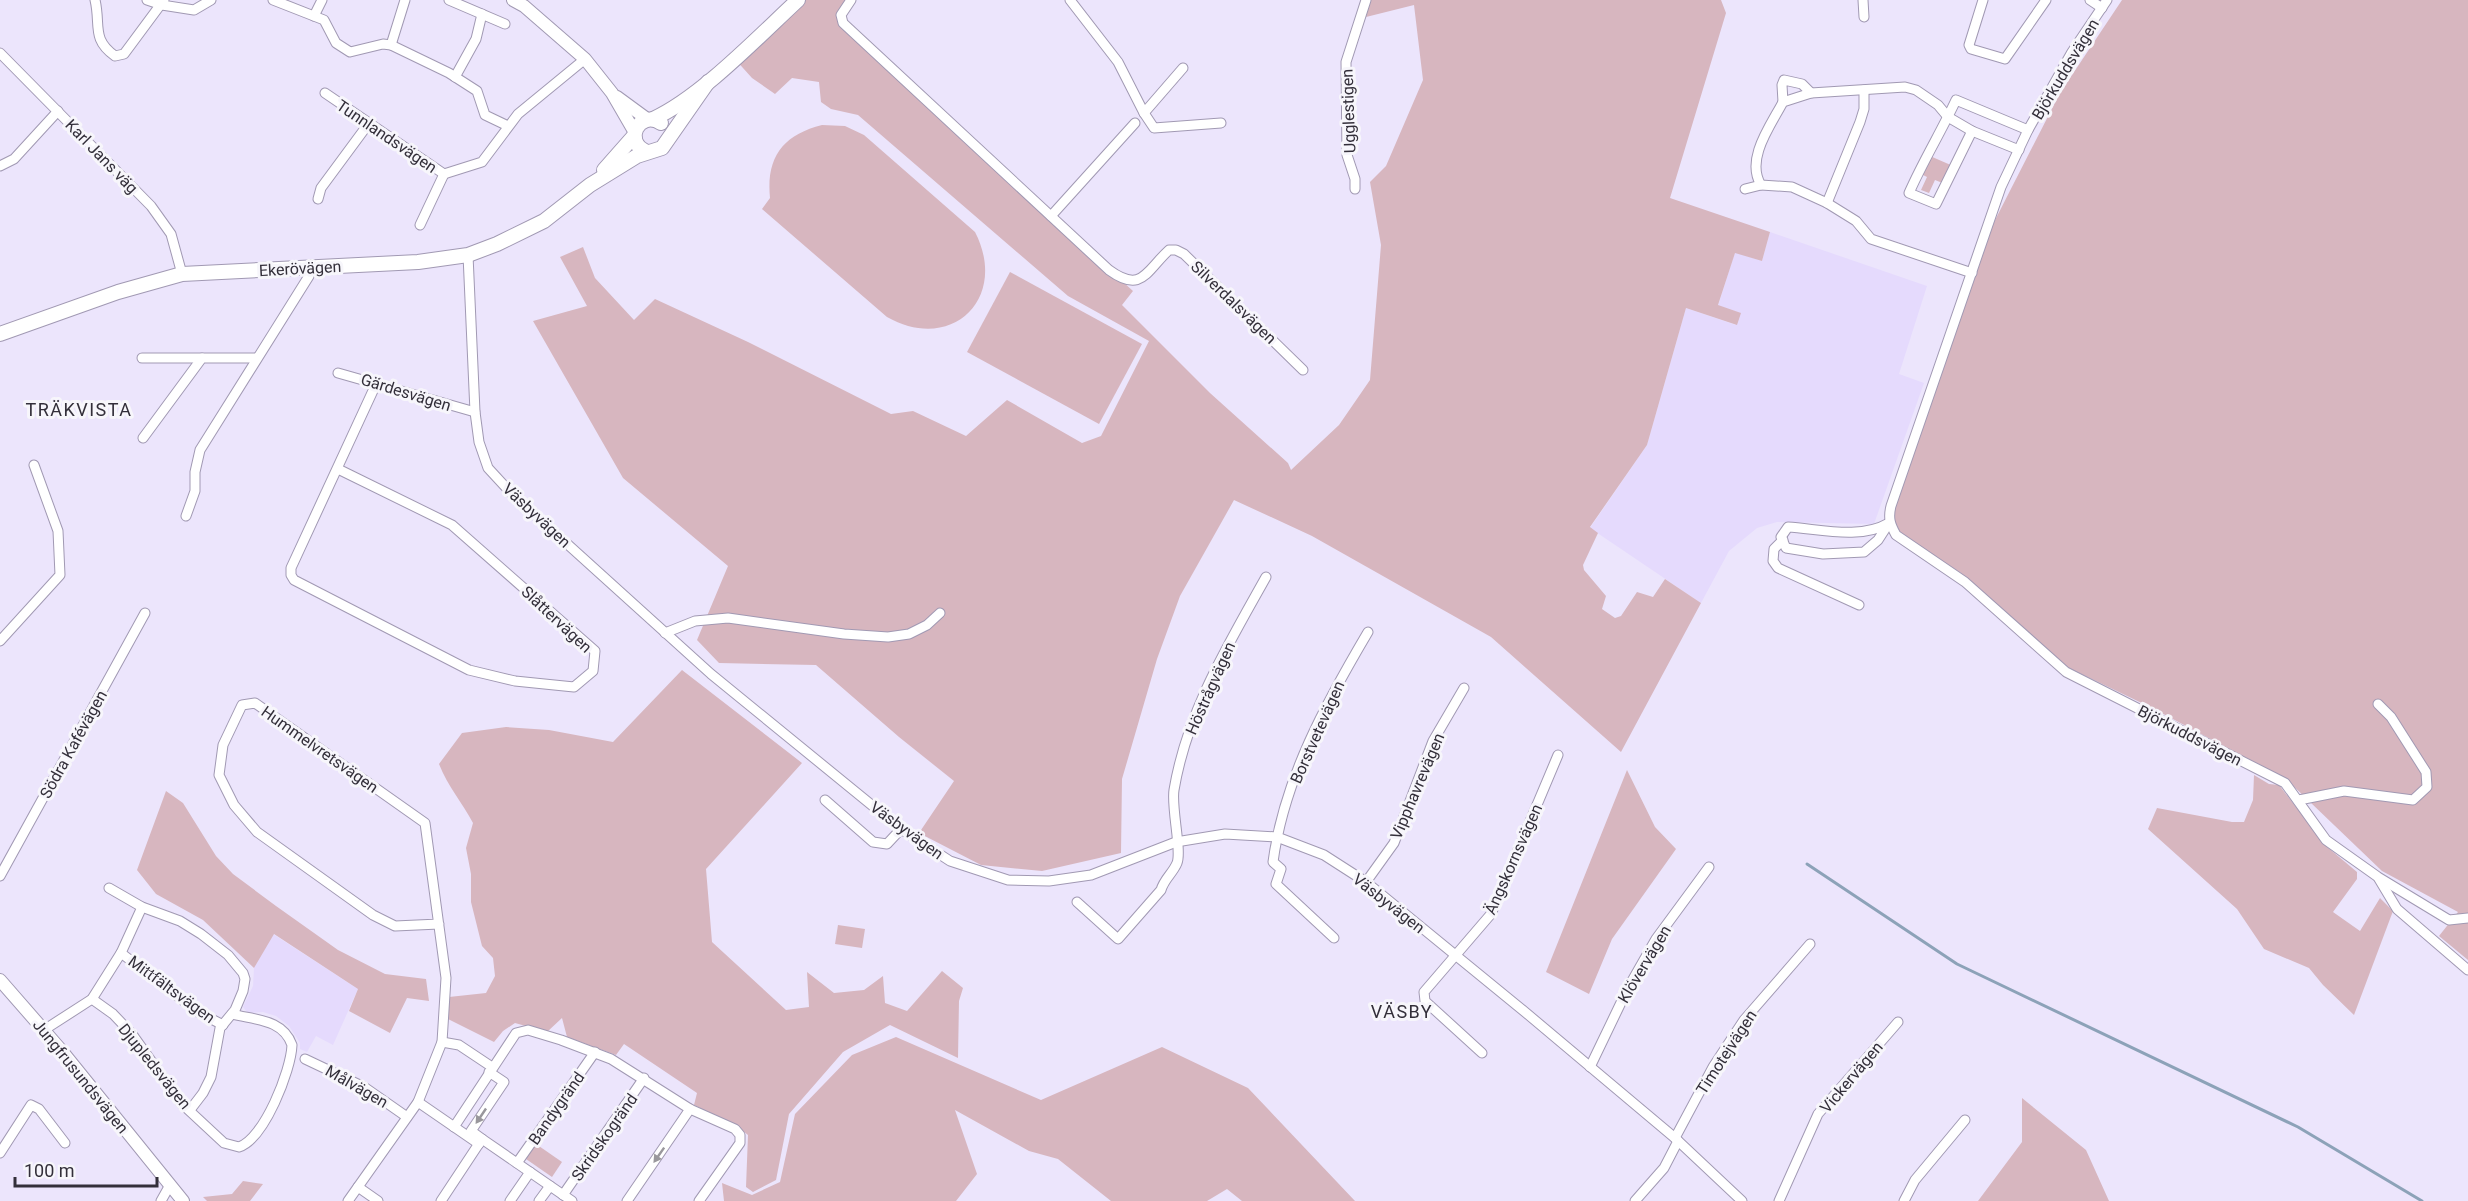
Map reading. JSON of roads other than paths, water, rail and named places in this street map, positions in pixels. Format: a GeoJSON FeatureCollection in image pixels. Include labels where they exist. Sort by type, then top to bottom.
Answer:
{"type":"FeatureCollection","features":[{"type":"Feature","properties":{"kind":"main road"},"geometry":{"type":"LineString","coordinates":[[708,82],[658,151],[647,152],[638,147],[634,133],[642,122],[670,110],[708,82],[798,0]]}},
{"type":"Feature","properties":{"kind":"main road"},"geometry":{"type":"LineString","coordinates":[[650,119],[663,125],[667,139]]}},
{"type":"Feature","properties":{"kind":"main road","name":"Ekerövägen"},"geometry":{"type":"LineString","coordinates":[[590,185],[634,133]]}},
{"type":"Feature","properties":{"kind":"main road","name":"Ekerövägen"},"geometry":{"type":"LineString","coordinates":[[0,334],[118,292],[182,274],[418,262],[468,255],[497,244],[544,220],[590,185],[647,152]]}},
{"type":"Feature","properties":{"kind":"street"},"geometry":{"type":"LineString","coordinates":[[95,0],[98,38],[103,48],[115,56],[124,54],[163,2]]}},
{"type":"Feature","properties":{"kind":"street"},"geometry":{"type":"LineString","coordinates":[[147,0],[194,10],[212,0]]}},
{"type":"Feature","properties":{"kind":"street"},"geometry":{"type":"LineString","coordinates":[[273,0],[324,20],[336,43],[350,52],[383,44],[391,45],[455,77],[477,91],[485,115],[508,126]]}},
{"type":"Feature","properties":{"kind":"street"},"geometry":{"type":"LineString","coordinates":[[314,16],[322,0]]}},
{"type":"Feature","properties":{"kind":"street"},"geometry":{"type":"LineString","coordinates":[[391,45],[405,0]]}},
{"type":"Feature","properties":{"kind":"street"},"geometry":{"type":"LineString","coordinates":[[449,0],[505,24]]}},
{"type":"Feature","properties":{"kind":"street"},"geometry":{"type":"LineString","coordinates":[[513,0],[524,6],[585,59],[612,93],[634,133]]}},
{"type":"Feature","properties":{"kind":"street","name":"Silverdalsvägen"},"geometry":{"type":"LineString","coordinates":[[852,0],[841,15],[843,23],[1123,280],[1132,281],[1144,278],[1168,250],[1176,250],[1184,254],[1303,370]]}},
{"type":"Feature","properties":{"kind":"street"},"geometry":{"type":"LineString","coordinates":[[1070,0],[1118,62],[1154,128],[1221,123]]}},
{"type":"Feature","properties":{"kind":"street","name":"Ugglestigen"},"geometry":{"type":"LineString","coordinates":[[1355,189],[1355,179],[1347,155],[1346,63],[1366,0]]}},
{"type":"Feature","properties":{"kind":"street"},"geometry":{"type":"LineString","coordinates":[[1863,0],[1864,17]]}},
{"type":"Feature","properties":{"kind":"street"},"geometry":{"type":"LineString","coordinates":[[1983,0],[1969,45],[1971,49],[2005,59],[2046,0]]}},
{"type":"Feature","properties":{"kind":"street","name":"Björkuddsvägen"},"geometry":{"type":"LineString","coordinates":[[2090,0],[2104,4],[2072,52],[2028,130],[2001,187],[1891,506],[1888,516],[1889,524],[1896,535],[1965,582],[2066,672],[2285,783],[2326,840],[2378,877],[2397,909],[2468,970]]}},
{"type":"Feature","properties":{"kind":"street"},"geometry":{"type":"LineString","coordinates":[[455,77],[476,39],[482,14]]}},
{"type":"Feature","properties":{"kind":"street","name":"Karl Jans väg"},"geometry":{"type":"LineString","coordinates":[[0,53],[151,206],[171,234],[182,274]]}},
{"type":"Feature","properties":{"kind":"street","name":"Tunnlandsvägen"},"geometry":{"type":"LineString","coordinates":[[325,93],[444,174],[482,162],[518,114],[585,59]]}},
{"type":"Feature","properties":{"kind":"street"},"geometry":{"type":"LineString","coordinates":[[1144,113],[1183,68]]}},
{"type":"Feature","properties":{"kind":"street"},"geometry":{"type":"LineString","coordinates":[[1761,184],[1757,178],[1756,166],[1759,148],[1783,102],[1784,80],[1802,84],[1812,93]]}},
{"type":"Feature","properties":{"kind":"street"},"geometry":{"type":"LineString","coordinates":[[1783,102],[1812,93],[1909,88],[1938,105],[1948,117],[1972,131],[2019,150]]}},
{"type":"Feature","properties":{"kind":"street"},"geometry":{"type":"LineString","coordinates":[[1827,203],[1860,122],[1864,109],[1864,90]]}},
{"type":"Feature","properties":{"kind":"street"},"geometry":{"type":"LineString","coordinates":[[612,93],[650,119]]}},
{"type":"Feature","properties":{"kind":"street","name":"Björkuddsvägen"},"geometry":{"type":"LineString","coordinates":[[1936,204],[1909,193],[1931,145],[1940,134],[1956,100],[2028,130]]}},
{"type":"Feature","properties":{"kind":"street"},"geometry":{"type":"LineString","coordinates":[[0,166],[14,159],[58,111]]}},
{"type":"Feature","properties":{"kind":"street"},"geometry":{"type":"LineString","coordinates":[[318,199],[321,188],[369,123]]}},
{"type":"Feature","properties":{"kind":"street"},"geometry":{"type":"LineString","coordinates":[[1051,216],[1135,123]]}},
{"type":"Feature","properties":{"kind":"street"},"geometry":{"type":"LineString","coordinates":[[1931,214],[1972,131]]}},
{"type":"Feature","properties":{"kind":"street"},"geometry":{"type":"LineString","coordinates":[[420,225],[444,174]]}},
{"type":"Feature","properties":{"kind":"street"},"geometry":{"type":"LineString","coordinates":[[1745,189],[1761,184],[1792,187],[1827,203],[1857,221],[1871,239],[1972,273]]}},
{"type":"Feature","properties":{"kind":"street","name":"Väsbyvägen"},"geometry":{"type":"LineString","coordinates":[[468,255],[475,412],[479,442],[488,468],[512,494],[665,633],[901,829],[950,861],[1008,880],[1049,881],[1091,874],[1176,842],[1225,834],[1277,837],[1324,855],[1366,882],[1677,1139],[1742,1201]]}},
{"type":"Feature","properties":{"kind":"street"},"geometry":{"type":"LineString","coordinates":[[186,516],[195,491],[195,472],[200,450],[309,276],[310,266]]}},
{"type":"Feature","properties":{"kind":"street"},"geometry":{"type":"LineString","coordinates":[[141,358],[257,358]]}},
{"type":"Feature","properties":{"kind":"street"},"geometry":{"type":"LineString","coordinates":[[142,438],[202,358]]}},
{"type":"Feature","properties":{"kind":"street","name":"Gärdesvägen"},"geometry":{"type":"LineString","coordinates":[[338,373],[377,382],[475,412]]}},
{"type":"Feature","properties":{"kind":"street","name":"Slåttervägen"},"geometry":{"type":"LineString","coordinates":[[338,469],[452,525],[595,651],[593,671],[574,687],[515,681],[469,670],[294,580],[291,568],[377,382]]}},
{"type":"Feature","properties":{"kind":"street"},"geometry":{"type":"LineString","coordinates":[[0,641],[60,575],[58,531],[34,465]]}},
{"type":"Feature","properties":{"kind":"street"},"geometry":{"type":"LineString","coordinates":[[1859,605],[1778,568],[1773,561],[1774,549],[1783,540],[1781,537],[1788,527],[1857,532],[1878,530],[1889,524]]}},
{"type":"Feature","properties":{"kind":"street","name":"Björkuddsvägen"},"geometry":{"type":"LineString","coordinates":[[1783,540],[1786,548],[1823,554],[1864,552],[1878,540],[1889,524]]}},
{"type":"Feature","properties":{"kind":"street","name":"Höstrågvägen"},"geometry":{"type":"LineString","coordinates":[[1077,902],[1118,939],[1161,890],[1164,881],[1178,862],[1173,792],[1188,731],[1216,665],[1266,577]]}},
{"type":"Feature","properties":{"kind":"street","name":"Södra Kafévägen"},"geometry":{"type":"LineString","coordinates":[[0,876],[145,613]]}},
{"type":"Feature","properties":{"kind":"street"},"geometry":{"type":"LineString","coordinates":[[665,633],[695,621],[728,618],[844,634],[888,637],[909,634],[927,625],[939,614]]}},
{"type":"Feature","properties":{"kind":"street","name":"Borstvetevägen"},"geometry":{"type":"LineString","coordinates":[[1334,938],[1276,884],[1281,870],[1274,862],[1277,837],[1301,760],[1333,691],[1368,632]]}},
{"type":"Feature","properties":{"kind":"street","name":"Vipphavrevägen"},"geometry":{"type":"LineString","coordinates":[[1366,882],[1394,843],[1433,741],[1464,688]]}},
{"type":"Feature","properties":{"kind":"street","name":"Hummelvretsvägen"},"geometry":{"type":"LineString","coordinates":[[348,1201],[418,1102],[442,1042],[446,978],[439,924],[425,823],[255,703],[242,705],[223,745],[219,775],[234,805],[257,832],[380,919],[395,926],[439,924]]}},
{"type":"Feature","properties":{"kind":"street"},"geometry":{"type":"LineString","coordinates":[[2299,800],[2344,791],[2413,800],[2427,787],[2426,772],[2391,717],[2378,704]]}},
{"type":"Feature","properties":{"kind":"street","name":"Ängskornsvägen"},"geometry":{"type":"LineString","coordinates":[[1482,1053],[1425,1001],[1425,992],[1491,914],[1558,755]]}},
{"type":"Feature","properties":{"kind":"street"},"geometry":{"type":"LineString","coordinates":[[825,800],[873,843],[887,844],[901,829]]}},
{"type":"Feature","properties":{"kind":"street","name":"Klövervägen"},"geometry":{"type":"LineString","coordinates":[[1590,1067],[1628,988],[1656,939],[1709,867]]}},
{"type":"Feature","properties":{"kind":"street"},"geometry":{"type":"LineString","coordinates":[[2378,877],[2449,920],[2468,918]]}},
{"type":"Feature","properties":{"kind":"street"},"geometry":{"type":"LineString","coordinates":[[109,888],[142,907],[173,918],[201,934],[239,966],[245,979],[243,991],[232,1014],[223,1025],[211,1077],[203,1093],[190,1110]]}},
{"type":"Feature","properties":{"kind":"street"},"geometry":{"type":"LineString","coordinates":[[44,1030],[92,999],[121,953],[142,907]]}},
{"type":"Feature","properties":{"kind":"street","name":"Timotejvägen"},"geometry":{"type":"LineString","coordinates":[[1635,1201],[1664,1168],[1713,1067],[1744,1020],[1809,944]]}},
{"type":"Feature","properties":{"kind":"street","name":"Mittfältsvägen"},"geometry":{"type":"LineString","coordinates":[[121,953],[198,1012],[223,1025]]}},
{"type":"Feature","properties":{"kind":"street","name":"Jungfrusundsvägen"},"geometry":{"type":"LineString","coordinates":[[0,980],[44,1030],[183,1201]]}},
{"type":"Feature","properties":{"kind":"street","name":"Djupledsvägen"},"geometry":{"type":"LineString","coordinates":[[92,999],[113,1014],[132,1034],[166,1084],[190,1110],[224,1143],[239,1147],[250,1140],[264,1122],[281,1086],[292,1050],[289,1037],[269,1022],[232,1014]]}},
{"type":"Feature","properties":{"kind":"street","name":"Vickervägen"},"geometry":{"type":"LineString","coordinates":[[1779,1201],[1818,1114],[1898,1022]]}},
{"type":"Feature","properties":{"kind":"street"},"geometry":{"type":"LineString","coordinates":[[454,1126],[516,1034],[521,1030],[528,1030],[561,1040],[611,1059],[690,1109],[735,1129],[740,1135],[740,1143],[699,1201]]}},
{"type":"Feature","properties":{"kind":"street"},"geometry":{"type":"LineString","coordinates":[[442,1042],[459,1045],[504,1082],[471,1131],[481,1142]]}},
{"type":"Feature","properties":{"kind":"street","name":"Bandygränd"},"geometry":{"type":"LineString","coordinates":[[518,1163],[595,1053]]}},
{"type":"Feature","properties":{"kind":"street","name":"Målvägen"},"geometry":{"type":"LineString","coordinates":[[304,1059],[364,1087],[407,1117]]}},
{"type":"Feature","properties":{"kind":"street","name":"Skridskogränd"},"geometry":{"type":"LineString","coordinates":[[563,1195],[644,1078]]}},
{"type":"Feature","properties":{"kind":"street"},"geometry":{"type":"LineString","coordinates":[[418,1102],[518,1163],[572,1201]]}},
{"type":"Feature","properties":{"kind":"street"},"geometry":{"type":"LineString","coordinates":[[0,1153],[31,1105],[39,1109],[65,1143]]}},
{"type":"Feature","properties":{"kind":"street"},"geometry":{"type":"LineString","coordinates":[[627,1201],[690,1109]]}},
{"type":"Feature","properties":{"kind":"street"},"geometry":{"type":"LineString","coordinates":[[1904,1201],[1915,1180],[1965,1120]]}},
{"type":"Feature","properties":{"kind":"street"},"geometry":{"type":"LineString","coordinates":[[441,1201],[481,1142]]}},
{"type":"Feature","properties":{"kind":"street"},"geometry":{"type":"LineString","coordinates":[[510,1201],[530,1172]]}},
{"type":"Feature","properties":{"kind":"street"},"geometry":{"type":"LineString","coordinates":[[161,1201],[170,1185]]}},
{"type":"Feature","properties":{"kind":"street"},"geometry":{"type":"LineString","coordinates":[[539,1201],[550,1186]]}},
{"type":"Feature","properties":{"kind":"street"},"geometry":{"type":"LineString","coordinates":[[358,1187],[378,1201]]}},
{"type":"Feature","properties":{"kind":"waterway"},"geometry":{"type":"LineString","coordinates":[[1807,864],[1957,964],[2298,1127],[2422,1201]]}},
{"type":"Feature","properties":{"kind":"district","name":"TRÄKVISTA"},"geometry":{"type":"Point","coordinates":[79,410]}},
{"type":"Feature","properties":{"kind":"district","name":"VÄSBY"},"geometry":{"type":"Point","coordinates":[1402,1012]}}]}
